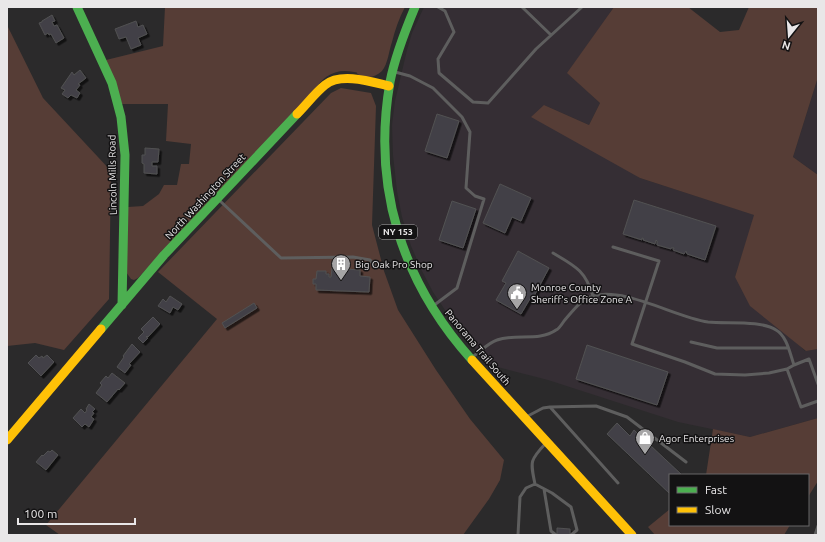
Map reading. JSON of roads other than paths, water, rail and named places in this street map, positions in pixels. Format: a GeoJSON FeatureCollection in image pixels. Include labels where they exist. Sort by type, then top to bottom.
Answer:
{"type":"FeatureCollection","features":[{"type":"Feature","properties":{"kind":"street","name":"Lincoln Mills Road"},"geometry":{"type":"LineString","coordinates":[[77,7],[112,83],[121,117],[125,155],[122,304]]}},
{"type":"Feature","properties":{"kind":"street","name":"NY 153"},"geometry":{"type":"LineString","coordinates":[[389,86],[403,35],[415,7]]}},
{"type":"Feature","properties":{"kind":"street","name":"North Washington Street"},"geometry":{"type":"LineString","coordinates":[[7,440],[164,255],[326,84],[333,80],[344,78],[389,86]]}},
{"type":"Feature","properties":{"kind":"street","name":"Panorama Trail South"},"geometry":{"type":"LineString","coordinates":[[389,86],[384,146],[389,193],[394,219],[402,245],[412,271],[431,307],[450,334],[471,358],[632,535]]}},
{"type":"Feature","properties":{"kind":"lane"},"geometry":{"type":"LineString","coordinates":[[438,7],[445,11],[454,32],[438,59],[439,73],[473,102],[488,103],[536,49],[582,7]]}},
{"type":"Feature","properties":{"kind":"lane"},"geometry":{"type":"LineString","coordinates":[[522,7],[551,35]]}},
{"type":"Feature","properties":{"kind":"lane"},"geometry":{"type":"LineString","coordinates":[[393,71],[410,76],[433,88],[462,117],[470,132],[466,188],[476,196],[484,199],[457,288],[431,307]]}},
{"type":"Feature","properties":{"kind":"lane"},"geometry":{"type":"LineString","coordinates":[[218,198],[281,258],[353,257],[370,260],[376,268]]}},
{"type":"Feature","properties":{"kind":"lane"},"geometry":{"type":"LineString","coordinates":[[613,247],[659,261],[632,344],[715,374],[745,375],[769,373],[787,369],[809,359],[818,384]]}},
{"type":"Feature","properties":{"kind":"lane"},"geometry":{"type":"LineString","coordinates":[[553,254],[582,272],[589,284],[593,296]]}},
{"type":"Feature","properties":{"kind":"lane"},"geometry":{"type":"LineString","coordinates":[[471,358],[496,340],[512,336],[542,336],[557,330],[576,307],[593,296],[617,294],[708,322],[770,327],[777,330],[783,336],[794,365]]}},
{"type":"Feature","properties":{"kind":"lane"},"geometry":{"type":"LineString","coordinates":[[691,342],[717,348],[788,348]]}},
{"type":"Feature","properties":{"kind":"lane"},"geometry":{"type":"LineString","coordinates":[[787,369],[801,406],[818,401]]}},
{"type":"Feature","properties":{"kind":"lane"},"geometry":{"type":"LineString","coordinates":[[525,417],[543,408],[596,406],[627,417],[686,462]]}},
{"type":"Feature","properties":{"kind":"lane"},"geometry":{"type":"LineString","coordinates":[[550,407],[618,483]]}},
{"type":"Feature","properties":{"kind":"lane"},"geometry":{"type":"LineString","coordinates":[[547,441],[535,455],[531,464],[535,484],[571,506],[576,530],[571,535]]}},
{"type":"Feature","properties":{"kind":"lane"},"geometry":{"type":"LineString","coordinates":[[518,535],[520,497],[526,488],[535,484]]}},
{"type":"Feature","properties":{"kind":"lane"},"geometry":{"type":"LineString","coordinates":[[544,489],[551,531],[556,535]]}},
{"type":"Feature","properties":{"kind":"lane"},"geometry":{"type":"LineString","coordinates":[[815,535],[818,526]]}},
{"type":"Feature","properties":{"kind":"place","name":"Big Oak Pro Shop"},"geometry":{"type":"Point","coordinates":[341,281]}},
{"type":"Feature","properties":{"kind":"place","name":"Monroe County Sheriff's Office Zone A"},"geometry":{"type":"Point","coordinates":[517,310]}},
{"type":"Feature","properties":{"kind":"place","name":"Agor Enterprises"},"geometry":{"type":"Point","coordinates":[645,455]}}]}
